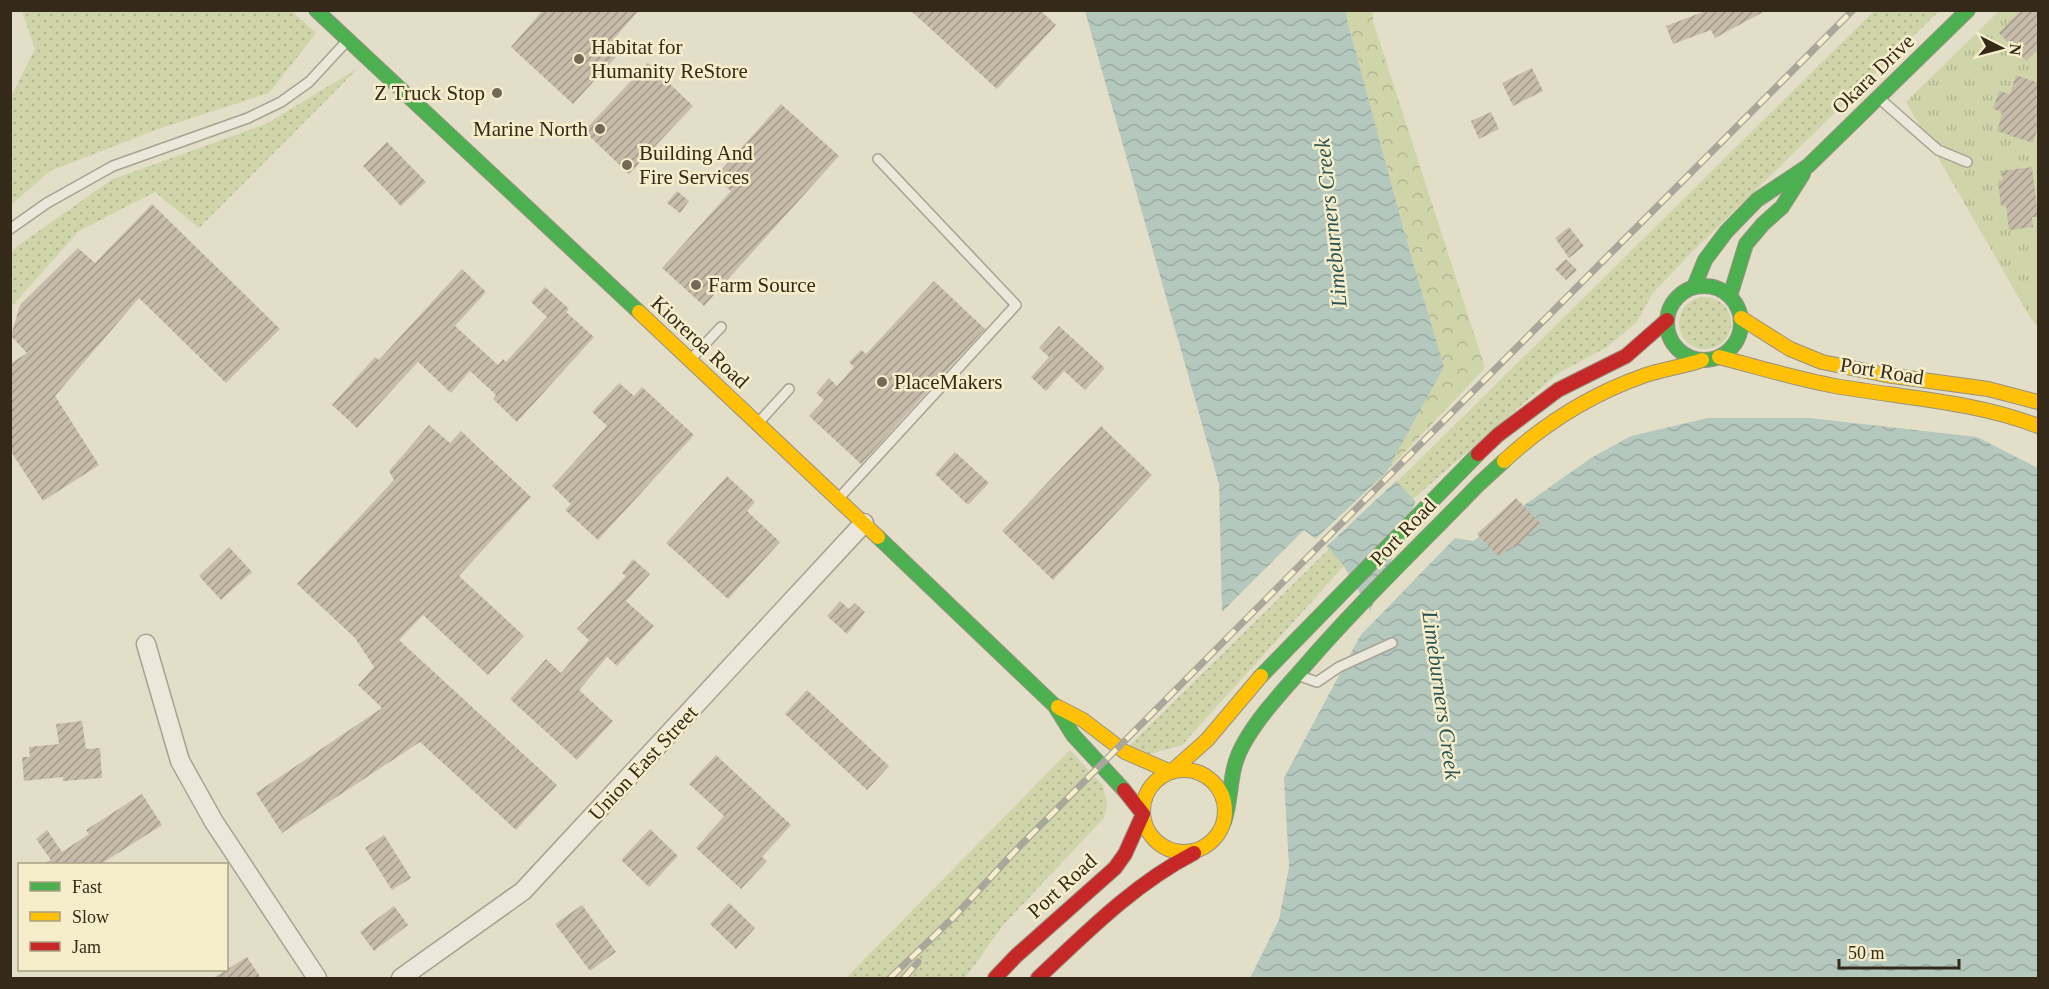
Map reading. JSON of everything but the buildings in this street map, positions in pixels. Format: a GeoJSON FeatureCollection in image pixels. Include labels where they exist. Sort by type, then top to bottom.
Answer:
{"type":"FeatureCollection","features":[{"type":"Feature","properties":{"kind":"main road","name":"Kioreroa Road"},"geometry":{"type":"LineString","coordinates":[[316,10],[864,523],[1054,706],[1073,735],[1116,780],[1143,814]]}},
{"type":"Feature","properties":{"kind":"main road","name":"Okara Drive"},"geometry":{"type":"LineString","coordinates":[[1694,287],[1705,260],[1726,232],[1757,200],[1808,166],[1968,10]]}},
{"type":"Feature","properties":{"kind":"main road","name":"Okara Drive"},"geometry":{"type":"LineString","coordinates":[[1730,296],[1746,244],[1782,207],[1808,166]]}},
{"type":"Feature","properties":{"kind":"main road"},"geometry":{"type":"LineString","coordinates":[[1713,286],[1736,302],[1741,318],[1741,330],[1729,351],[1719,357],[1702,360],[1692,358],[1676,347],[1671,339],[1667,320],[1673,303],[1686,290],[1694,287],[1713,286]]}},
{"type":"Feature","properties":{"kind":"main road","name":"Port Road"},"geometry":{"type":"LineString","coordinates":[[1741,318],[1761,328],[1785,347],[1804,356],[1834,365],[1979,388],[2038,402]]}},
{"type":"Feature","properties":{"kind":"main road","name":"Port Road"},"geometry":{"type":"LineString","coordinates":[[995,978],[1016,956],[1115,868],[1125,854],[1143,814],[1144,800],[1150,788],[1159,778],[1171,772],[1207,741],[1269,666],[1463,468],[1498,435],[1557,390],[1626,356],[1667,320]]}},
{"type":"Feature","properties":{"kind":"main road","name":"Port Road"},"geometry":{"type":"LineString","coordinates":[[1719,357],[1836,386],[1980,407],[2019,417],[2038,426]]}},
{"type":"Feature","properties":{"kind":"main road","name":"Port Road"},"geometry":{"type":"LineString","coordinates":[[1038,978],[1114,908],[1166,867],[1211,844],[1219,834],[1229,807],[1231,775],[1243,744],[1265,712],[1328,639],[1479,484],[1514,452],[1569,411],[1614,387],[1646,375],[1702,360]]}},
{"type":"Feature","properties":{"kind":"main road","name":"Kioreroa Road"},"geometry":{"type":"LineString","coordinates":[[1054,706],[1083,720],[1125,752],[1171,772]]}},
{"type":"Feature","properties":{"kind":"main road"},"geometry":{"type":"LineString","coordinates":[[1171,772],[1196,771],[1208,777],[1223,797],[1226,810],[1224,822]]}},
{"type":"Feature","properties":{"kind":"main road"},"geometry":{"type":"LineString","coordinates":[[1143,814],[1145,827],[1162,847],[1174,852],[1187,853],[1200,850]]}},
{"type":"Feature","properties":{"kind":"street","name":"Union East Street"},"geometry":{"type":"LineString","coordinates":[[401,978],[523,891],[864,523]]}},
{"type":"Feature","properties":{"kind":"street"},"geometry":{"type":"LineString","coordinates":[[147,644],[180,761],[214,822],[317,978]]}},
{"type":"Feature","properties":{"kind":"lane"},"geometry":{"type":"LineString","coordinates":[[10,229],[47,203],[112,166],[248,118],[274,106],[309,82],[347,41]]}},
{"type":"Feature","properties":{"kind":"lane"},"geometry":{"type":"LineString","coordinates":[[1879,98],[1938,150],[1967,162]]}},
{"type":"Feature","properties":{"kind":"lane"},"geometry":{"type":"LineString","coordinates":[[838,499],[1016,305],[878,159]]}},
{"type":"Feature","properties":{"kind":"lane"},"geometry":{"type":"LineString","coordinates":[[689,361],[721,327]]}},
{"type":"Feature","properties":{"kind":"lane"},"geometry":{"type":"LineString","coordinates":[[757,424],[789,389]]}},
{"type":"Feature","properties":{"kind":"lane"},"geometry":{"type":"LineString","coordinates":[[1296,675],[1317,682],[1339,667],[1392,643]]}},
{"type":"Feature","properties":{"kind":"green space"},"geometry":{"type":"Polygon","coordinates":[[[22,11],[292,11],[316,33],[269,93],[158,129],[50,171],[11,205],[11,97],[35,49],[22,11]]]}},
{"type":"Feature","properties":{"kind":"green space"},"geometry":{"type":"Polygon","coordinates":[[[1346,11],[1373,11],[1373,21],[1485,368],[1387,471],[1444,367],[1407,242],[1346,11]]]}},
{"type":"Feature","properties":{"kind":"green space"},"geometry":{"type":"Polygon","coordinates":[[[1874,11],[1939,11],[1687,257],[1652,294],[1637,322],[1607,347],[1557,374],[1413,499],[1397,482],[1874,11]]]}},
{"type":"Feature","properties":{"kind":"green space"},"geometry":{"type":"Polygon","coordinates":[[[1999,11],[2038,11],[2038,327],[2030,317],[1906,102],[1999,11]]]}},
{"type":"Feature","properties":{"kind":"green space"},"geometry":{"type":"Polygon","coordinates":[[[357,69],[199,228],[155,192],[79,231],[11,307],[11,253],[111,180],[266,124],[357,69]]]}},
{"type":"Feature","properties":{"kind":"green space"},"geometry":{"type":"Polygon","coordinates":[[[1705,297],[1719,301],[1727,309],[1731,323],[1727,337],[1719,345],[1705,349],[1691,345],[1683,337],[1679,323],[1683,309],[1691,301],[1705,297]]]}},
{"type":"Feature","properties":{"kind":"green space"},"geometry":{"type":"Polygon","coordinates":[[[1329,549],[1344,566],[1182,745],[1150,754],[1127,748],[1329,549]]]}},
{"type":"Feature","properties":{"kind":"green space"},"geometry":{"type":"Polygon","coordinates":[[[1070,750],[1103,786],[1107,803],[1104,818],[1004,924],[965,978],[846,978],[1070,750]]]}},
{"type":"Feature","properties":{"kind":"water","name":"Limeburners Creek"},"geometry":{"type":"Polygon","coordinates":[[[1085,11],[1346,11],[1407,242],[1444,367],[1387,471],[1449,537],[1473,541],[1591,458],[1631,436],[1708,418],[1810,418],[1977,437],[2038,468],[2038,978],[1250,978],[1279,920],[1289,867],[1284,778],[1372,614],[1344,566],[1329,549],[1304,530],[1222,612],[1219,484],[1085,11]]]}},
{"type":"Feature","properties":{"kind":"pier"},"geometry":{"type":"Polygon","coordinates":[[[1391,468],[1398,479],[1324,549],[1313,541],[1391,468]]]}},
{"type":"Feature","properties":{"kind":"pier"},"geometry":{"type":"Polygon","coordinates":[[[1417,498],[1451,534],[1458,535],[1354,642],[1369,614],[1417,498]]]}},
{"type":"Feature","properties":{"kind":"railway"},"geometry":{"type":"LineString","coordinates":[[890,978],[954,917],[1017,849],[1853,10]]}},
{"type":"Feature","properties":{"kind":"railway"},"geometry":{"type":"LineString","coordinates":[[904,978],[918,962]]}},
{"type":"Feature","properties":{"kind":"traffic: fast"},"geometry":{"type":"LineString","coordinates":[[316,10],[639,312]]}},
{"type":"Feature","properties":{"kind":"traffic: fast"},"geometry":{"type":"LineString","coordinates":[[1694,287],[1705,260],[1726,232],[1757,200],[1808,166],[1968,10]]}},
{"type":"Feature","properties":{"kind":"traffic: fast"},"geometry":{"type":"LineString","coordinates":[[1730,296],[1746,244],[1782,207],[1803,174]]}},
{"type":"Feature","properties":{"kind":"traffic: fast"},"geometry":{"type":"LineString","coordinates":[[1704,286],[1725,292],[1735,302],[1741,323],[1735,344],[1725,354],[1704,360],[1683,354],[1673,344],[1667,323],[1673,302],[1683,292],[1704,286]]}},
{"type":"Feature","properties":{"kind":"traffic: fast"},"geometry":{"type":"LineString","coordinates":[[1261,676],[1478,454]]}},
{"type":"Feature","properties":{"kind":"traffic: fast"},"geometry":{"type":"LineString","coordinates":[[1224,822],[1235,763],[1250,733],[1264,714],[1367,598],[1504,461]]}},
{"type":"Feature","properties":{"kind":"traffic: fast"},"geometry":{"type":"LineString","coordinates":[[878,537],[1055,706],[1073,735],[1124,790]]}},
{"type":"Feature","properties":{"kind":"traffic: slow"},"geometry":{"type":"LineString","coordinates":[[639,312],[878,537]]}},
{"type":"Feature","properties":{"kind":"traffic: slow"},"geometry":{"type":"LineString","coordinates":[[1741,318],[1790,349],[1822,362],[1886,375],[1988,389],[2038,402]]}},
{"type":"Feature","properties":{"kind":"traffic: slow"},"geometry":{"type":"LineString","coordinates":[[1719,357],[1820,383],[1988,411],[2038,426]]}},
{"type":"Feature","properties":{"kind":"traffic: slow"},"geometry":{"type":"LineString","coordinates":[[1504,461],[1535,435],[1587,401],[1624,383],[1702,360]]}},
{"type":"Feature","properties":{"kind":"traffic: slow"},"geometry":{"type":"LineString","coordinates":[[1058,707],[1083,720],[1125,752],[1171,772],[1207,740],[1261,676]]}},
{"type":"Feature","properties":{"kind":"traffic: slow"},"geometry":{"type":"LineString","coordinates":[[1176,770],[1192,770],[1207,777],[1218,788],[1225,803],[1225,811],[1222,827],[1213,840],[1192,852],[1176,852],[1161,845],[1150,834],[1143,819],[1143,803],[1150,788],[1161,777],[1176,770]]}},
{"type":"Feature","properties":{"kind":"traffic: jam"},"geometry":{"type":"LineString","coordinates":[[1478,454],[1498,435],[1558,390],[1626,356],[1667,320]]}},
{"type":"Feature","properties":{"kind":"traffic: jam"},"geometry":{"type":"LineString","coordinates":[[995,978],[1016,956],[1115,868],[1125,854],[1143,814],[1124,790]]}},
{"type":"Feature","properties":{"kind":"traffic: jam"},"geometry":{"type":"LineString","coordinates":[[1038,978],[1131,894],[1172,865],[1194,853]]}},
{"type":"Feature","properties":{"kind":"place","name":"Habitat for Humanity ReStore"},"geometry":{"type":"Point","coordinates":[579,59]}},
{"type":"Feature","properties":{"kind":"place","name":"Z Truck Stop"},"geometry":{"type":"Point","coordinates":[497,93]}},
{"type":"Feature","properties":{"kind":"place","name":"Marine North"},"geometry":{"type":"Point","coordinates":[600,129]}},
{"type":"Feature","properties":{"kind":"place","name":"Building And Fire Services"},"geometry":{"type":"Point","coordinates":[627,165]}},
{"type":"Feature","properties":{"kind":"place","name":"Farm Source"},"geometry":{"type":"Point","coordinates":[696,285]}},
{"type":"Feature","properties":{"kind":"place","name":"PlaceMakers"},"geometry":{"type":"Point","coordinates":[882,382]}}]}
